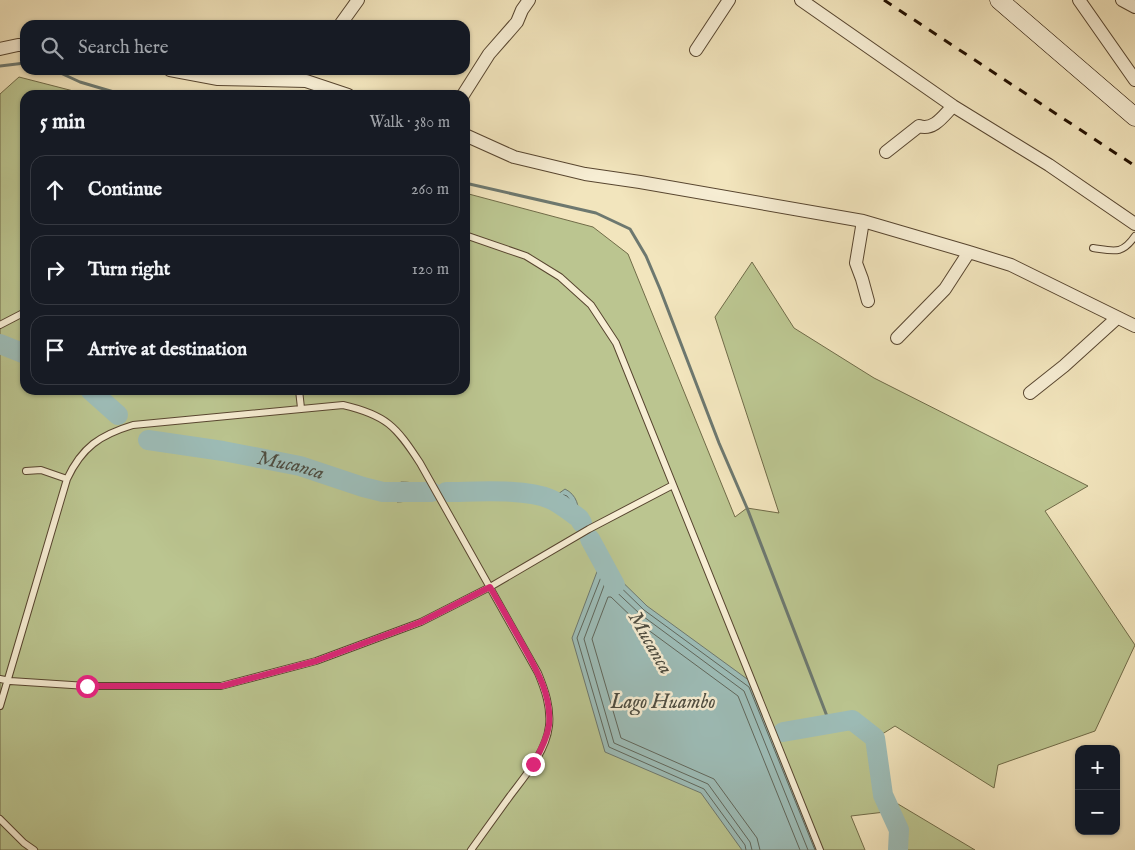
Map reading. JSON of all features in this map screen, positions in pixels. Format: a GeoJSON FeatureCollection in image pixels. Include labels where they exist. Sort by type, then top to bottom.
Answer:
{"type":"FeatureCollection","features":[{"type":"Feature","properties":{"kind":"main road"},"geometry":{"type":"LineString","coordinates":[[999,0],[1135,117]]}},
{"type":"Feature","properties":{"kind":"street"},"geometry":{"type":"LineString","coordinates":[[466,90],[489,54],[517,22],[529,0]]}},
{"type":"Feature","properties":{"kind":"street"},"geometry":{"type":"LineString","coordinates":[[696,50],[728,0]]}},
{"type":"Feature","properties":{"kind":"street"},"geometry":{"type":"LineString","coordinates":[[801,0],[953,106],[1049,165],[1135,224]]}},
{"type":"Feature","properties":{"kind":"street"},"geometry":{"type":"LineString","coordinates":[[1079,0],[1135,80]]}},
{"type":"Feature","properties":{"kind":"street"},"geometry":{"type":"LineString","coordinates":[[1122,0],[1135,7]]}},
{"type":"Feature","properties":{"kind":"street"},"geometry":{"type":"LineString","coordinates":[[342,20],[351,2]]}},
{"type":"Feature","properties":{"kind":"street"},"geometry":{"type":"LineString","coordinates":[[0,49],[20,45]]}},
{"type":"Feature","properties":{"kind":"street"},"geometry":{"type":"LineString","coordinates":[[197,75],[218,79],[309,76],[338,90]]}},
{"type":"Feature","properties":{"kind":"street"},"geometry":{"type":"LineString","coordinates":[[886,152],[919,126],[924,128],[933,126],[953,106]]}},
{"type":"Feature","properties":{"kind":"street"},"geometry":{"type":"LineString","coordinates":[[470,137],[514,157],[584,174],[863,222],[969,252],[1011,265],[1135,326]]}},
{"type":"Feature","properties":{"kind":"street"},"geometry":{"type":"LineString","coordinates":[[863,222],[856,264],[868,301]]}},
{"type":"Feature","properties":{"kind":"street"},"geometry":{"type":"LineString","coordinates":[[896,338],[945,289],[969,252]]}},
{"type":"Feature","properties":{"kind":"street"},"geometry":{"type":"LineString","coordinates":[[1030,393],[1064,366],[1117,318]]}},
{"type":"Feature","properties":{"kind":"lane"},"geometry":{"type":"LineString","coordinates":[[1093,248],[1113,251],[1122,250],[1135,236]]}},
{"type":"Feature","properties":{"kind":"lane"},"geometry":{"type":"LineString","coordinates":[[470,237],[526,256],[560,277],[590,305],[616,343],[820,850]]}},
{"type":"Feature","properties":{"kind":"lane"},"geometry":{"type":"LineString","coordinates":[[0,325],[20,315]]}},
{"type":"Feature","properties":{"kind":"lane"},"geometry":{"type":"LineString","coordinates":[[300,395],[301,408]]}},
{"type":"Feature","properties":{"kind":"lane"},"geometry":{"type":"LineString","coordinates":[[0,706],[67,479],[78,459],[92,444],[105,435],[133,425],[343,405],[368,411],[388,423],[406,441],[420,462],[538,673],[546,691],[549,727],[543,746],[533,764],[471,850]]}},
{"type":"Feature","properties":{"kind":"lane"},"geometry":{"type":"LineString","coordinates":[[26,471],[41,470],[67,479]]}},
{"type":"Feature","properties":{"kind":"lane"},"geometry":{"type":"LineString","coordinates":[[0,679],[87,686],[222,686],[316,661],[421,622],[490,587],[589,529],[673,485]]}},
{"type":"Feature","properties":{"kind":"lane"},"geometry":{"type":"LineString","coordinates":[[0,819],[24,843],[34,850]]}},
{"type":"Feature","properties":{"kind":"green space"},"geometry":{"type":"Polygon","coordinates":[[[19,77],[70,90],[20,90],[20,395],[470,395],[470,194],[593,227],[628,254],[735,517],[747,508],[779,513],[715,317],[752,262],[794,328],[874,378],[1088,486],[1045,511],[1135,645],[1095,731],[998,765],[994,788],[895,726],[876,738],[883,795],[975,850],[893,850],[892,823],[885,812],[851,816],[865,850],[0,850],[0,94],[19,77]]]}},
{"type":"Feature","properties":{"kind":"water"},"geometry":{"type":"Polygon","coordinates":[[[401,482],[414,484],[423,491],[415,498],[401,502],[397,502],[393,497],[384,496],[383,492],[401,482]]]}},
{"type":"Feature","properties":{"kind":"water"},"geometry":{"type":"Polygon","coordinates":[[[565,489],[572,494],[578,505],[579,518],[574,521],[561,514],[551,499],[565,489]]]}},
{"type":"Feature","properties":{"kind":"water","name":"Lago Huambo"},"geometry":{"type":"Polygon","coordinates":[[[601,561],[647,606],[754,684],[820,850],[742,850],[701,793],[605,752],[572,638],[601,561]]]}},
{"type":"Feature","properties":{"kind":"waterway"},"geometry":{"type":"LineString","coordinates":[[0,66],[20,64]]}},
{"type":"Feature","properties":{"kind":"waterway"},"geometry":{"type":"LineString","coordinates":[[65,75],[80,82],[107,90]]}},
{"type":"Feature","properties":{"kind":"waterway"},"geometry":{"type":"LineString","coordinates":[[470,184],[596,213],[630,229],[646,256],[660,289],[830,724]]}},
{"type":"Feature","properties":{"kind":"waterway","name":"Mucanca"},"geometry":{"type":"LineString","coordinates":[[0,344],[20,352]]}},
{"type":"Feature","properties":{"kind":"waterway","name":"Mucanca"},"geometry":{"type":"LineString","coordinates":[[96,395],[118,415]]}},
{"type":"Feature","properties":{"kind":"waterway","name":"Mucanca"},"geometry":{"type":"LineString","coordinates":[[148,440],[223,451],[300,466],[383,492],[432,492]]}},
{"type":"Feature","properties":{"kind":"waterway","name":"Mucanca"},"geometry":{"type":"LineString","coordinates":[[446,492],[499,491],[527,493],[550,499],[579,518],[582,523]]}},
{"type":"Feature","properties":{"kind":"waterway","name":"Mucanca"},"geometry":{"type":"LineString","coordinates":[[590,539],[615,585]]}},
{"type":"Feature","properties":{"kind":"waterway","name":"Mucanca"},"geometry":{"type":"LineString","coordinates":[[783,732],[852,720],[875,738],[883,795],[899,830],[898,850]]}},
{"type":"Feature","properties":{"kind":"railway"},"geometry":{"type":"LineString","coordinates":[[884,0],[1135,166]]}},
{"type":"Feature","properties":{"kind":"route"},"geometry":{"type":"LineString","coordinates":[[87,686],[222,686],[316,661],[421,622],[490,587],[546,691],[549,727],[543,746],[533,764]]}}]}
